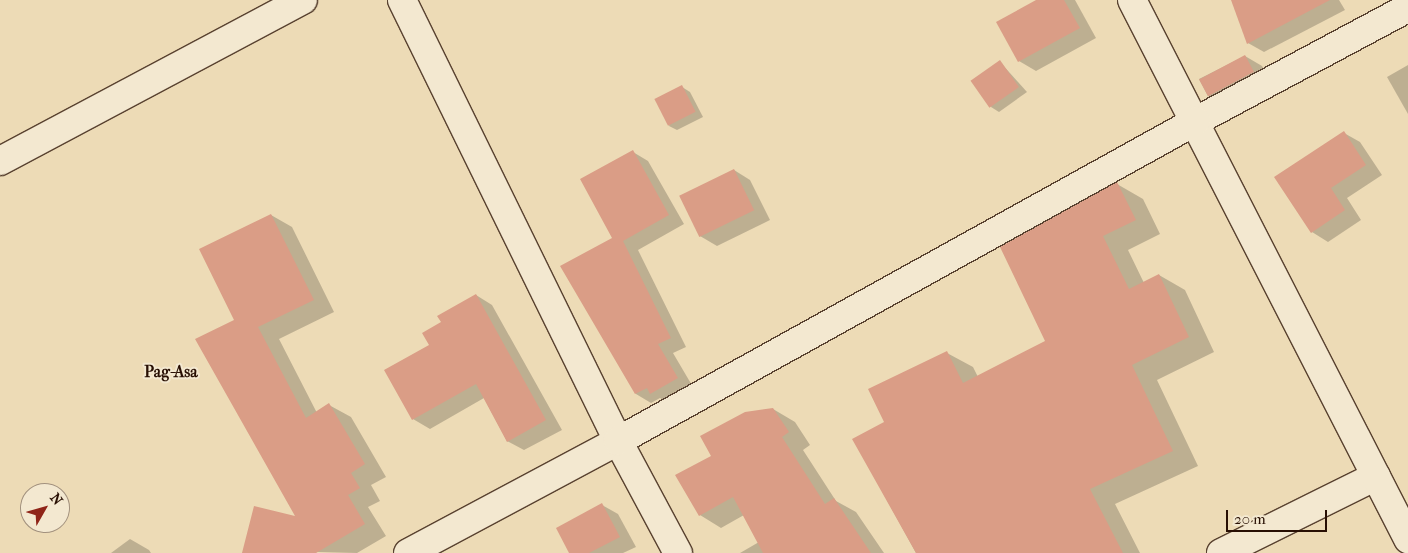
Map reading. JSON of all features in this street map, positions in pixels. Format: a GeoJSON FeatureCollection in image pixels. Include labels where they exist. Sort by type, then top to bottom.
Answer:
{"type":"FeatureCollection","features":[{"type":"Feature","properties":{"kind":"street"},"geometry":{"type":"LineString","coordinates":[[0,161],[303,0]]}},
{"type":"Feature","properties":{"kind":"street"},"geometry":{"type":"LineString","coordinates":[[402,0],[618,441],[678,553]]}},
{"type":"Feature","properties":{"kind":"street"},"geometry":{"type":"LineString","coordinates":[[1132,0],[1196,121],[1408,539]]}},
{"type":"Feature","properties":{"kind":"street"},"geometry":{"type":"LineString","coordinates":[[408,553],[618,441],[1196,121],[1408,8]]}},
{"type":"Feature","properties":{"kind":"street"},"geometry":{"type":"LineString","coordinates":[[1221,553],[1376,476]]}},
{"type":"Feature","properties":{"kind":"building"},"geometry":{"type":"Polygon","coordinates":[[[1036,0],[1064,0],[1080,28],[1018,62],[996,22],[1036,0]]]}},
{"type":"Feature","properties":{"kind":"building"},"geometry":{"type":"Polygon","coordinates":[[[1231,0],[1330,0],[1247,44],[1231,0]]]}},
{"type":"Feature","properties":{"kind":"building"},"geometry":{"type":"Polygon","coordinates":[[[1245,55],[1254,72],[1208,96],[1199,79],[1245,55]]]}},
{"type":"Feature","properties":{"kind":"building"},"geometry":{"type":"Polygon","coordinates":[[[1000,60],[1019,87],[989,108],[971,81],[1000,60]]]}},
{"type":"Feature","properties":{"kind":"building"},"geometry":{"type":"Polygon","coordinates":[[[682,85],[696,112],[668,126],[654,99],[682,85]]]}},
{"type":"Feature","properties":{"kind":"building"},"geometry":{"type":"Polygon","coordinates":[[[1344,131],[1366,165],[1331,188],[1345,210],[1311,233],[1274,177],[1344,131]]]}},
{"type":"Feature","properties":{"kind":"building"},"geometry":{"type":"Polygon","coordinates":[[[633,150],[669,215],[623,241],[671,338],[658,344],[678,378],[650,394],[647,388],[635,394],[560,266],[612,238],[580,179],[633,150]]]}},
{"type":"Feature","properties":{"kind":"building"},"geometry":{"type":"Polygon","coordinates":[[[734,169],[754,210],[699,237],[679,196],[734,169]]]}},
{"type":"Feature","properties":{"kind":"building"},"geometry":{"type":"Polygon","coordinates":[[[1117,182],[1136,220],[1103,236],[1129,289],[1159,274],[1189,337],[1132,365],[1173,451],[1090,489],[1123,553],[916,553],[852,439],[884,422],[868,389],[947,351],[963,383],[1045,341],[1000,247],[1117,182]]]}},
{"type":"Feature","properties":{"kind":"building"},"geometry":{"type":"Polygon","coordinates":[[[271,214],[314,300],[258,327],[306,418],[329,403],[365,464],[351,473],[360,488],[348,495],[365,524],[316,553],[242,553],[254,506],[295,516],[195,339],[234,320],[199,249],[271,214]]]}},
{"type":"Feature","properties":{"kind":"building"},"geometry":{"type":"Polygon","coordinates":[[[476,294],[546,420],[507,442],[476,384],[412,420],[384,370],[429,345],[422,333],[441,322],[437,316],[476,294]]]}},
{"type":"Feature","properties":{"kind":"building"},"geometry":{"type":"Polygon","coordinates":[[[773,408],[789,432],[782,437],[825,504],[834,498],[871,553],[763,553],[733,497],[699,516],[675,475],[711,456],[700,436],[745,412],[773,408]]]}},
{"type":"Feature","properties":{"kind":"building"},"geometry":{"type":"Polygon","coordinates":[[[602,503],[620,537],[589,553],[569,553],[556,528],[602,503]]]}},
{"type":"Feature","properties":{"kind":"district","name":"Pag-Asa"},"geometry":{"type":"Point","coordinates":[171,372]}}]}
